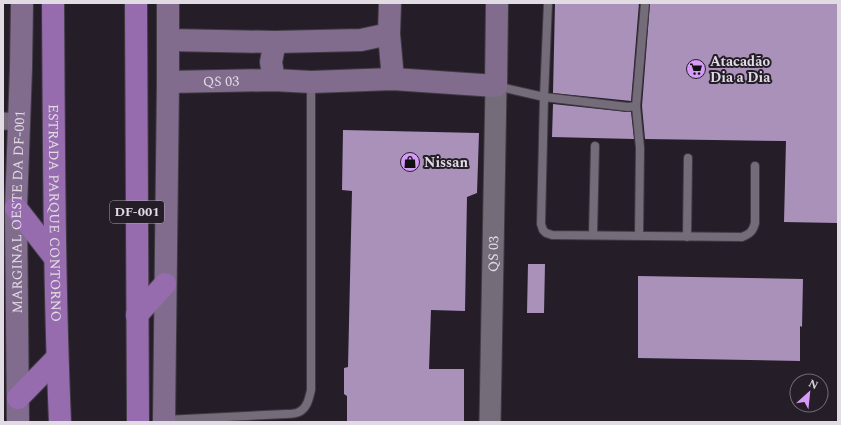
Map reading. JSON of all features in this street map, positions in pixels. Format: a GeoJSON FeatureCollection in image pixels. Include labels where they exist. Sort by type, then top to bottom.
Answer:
{"type":"FeatureCollection","features":[{"type":"Feature","properties":{"kind":"highway","name":"ESTRADA PARQUE CONTORNO"},"geometry":{"type":"LineString","coordinates":[[53,3],[55,258],[60,422]]}},
{"type":"Feature","properties":{"kind":"highway","name":"DF-001"},"geometry":{"type":"LineString","coordinates":[[136,3],[138,422]]}},
{"type":"Feature","properties":{"kind":"highway"},"geometry":{"type":"LineString","coordinates":[[16,208],[55,258]]}},
{"type":"Feature","properties":{"kind":"highway"},"geometry":{"type":"LineString","coordinates":[[137,315],[165,284]]}},
{"type":"Feature","properties":{"kind":"highway"},"geometry":{"type":"LineString","coordinates":[[18,398],[57,358]]}},
{"type":"Feature","properties":{"kind":"main road","name":"MARGINAL OESTE DA DF-001"},"geometry":{"type":"LineString","coordinates":[[18,422],[18,398],[10,281],[16,208],[11,121],[22,3]]}},
{"type":"Feature","properties":{"kind":"main road"},"geometry":{"type":"LineString","coordinates":[[164,421],[168,3]]}},
{"type":"Feature","properties":{"kind":"main road"},"geometry":{"type":"LineString","coordinates":[[390,3],[389,34],[393,79]]}},
{"type":"Feature","properties":{"kind":"main road","name":"QS 03"},"geometry":{"type":"LineString","coordinates":[[168,82],[274,80],[311,82],[393,79],[496,86],[497,3]]}},
{"type":"Feature","properties":{"kind":"main road"},"geometry":{"type":"LineString","coordinates":[[168,40],[275,42],[361,40],[389,34]]}},
{"type":"Feature","properties":{"kind":"main road"},"geometry":{"type":"LineString","coordinates":[[274,80],[271,62],[275,42]]}},
{"type":"Feature","properties":{"kind":"street","name":"QS 03"},"geometry":{"type":"LineString","coordinates":[[490,422],[496,86]]}},
{"type":"Feature","properties":{"kind":"lane"},"geometry":{"type":"LineString","coordinates":[[548,3],[544,97],[542,230],[552,234],[742,238],[753,231],[755,223],[755,166]]}},
{"type":"Feature","properties":{"kind":"lane"},"geometry":{"type":"LineString","coordinates":[[639,236],[640,148],[636,106],[645,3]]}},
{"type":"Feature","properties":{"kind":"lane"},"geometry":{"type":"LineString","coordinates":[[164,421],[286,414],[298,412],[306,407],[311,390],[311,82]]}},
{"type":"Feature","properties":{"kind":"lane"},"geometry":{"type":"LineString","coordinates":[[496,86],[544,97],[628,107],[636,106]]}},
{"type":"Feature","properties":{"kind":"lane"},"geometry":{"type":"LineString","coordinates":[[593,235],[595,146]]}},
{"type":"Feature","properties":{"kind":"lane"},"geometry":{"type":"LineString","coordinates":[[687,237],[688,158]]}},
{"type":"Feature","properties":{"kind":"building"},"geometry":{"type":"Polygon","coordinates":[[[555,3],[639,3],[631,101],[553,93],[555,3]]]}},
{"type":"Feature","properties":{"kind":"building","name":"Atacadão Dia a Dia"},"geometry":{"type":"Polygon","coordinates":[[[650,3],[838,3],[838,223],[784,222],[786,141],[645,139],[642,106],[650,3]]]}},
{"type":"Feature","properties":{"kind":"building"},"geometry":{"type":"Polygon","coordinates":[[[553,104],[631,112],[634,139],[552,137],[553,104]]]}},
{"type":"Feature","properties":{"kind":"building"},"geometry":{"type":"Polygon","coordinates":[[[343,130],[479,133],[477,193],[467,197],[465,311],[431,310],[429,369],[464,369],[464,422],[347,422],[347,396],[344,394],[344,368],[348,367],[352,191],[342,190],[343,130]]]}},
{"type":"Feature","properties":{"kind":"building"},"geometry":{"type":"Polygon","coordinates":[[[528,264],[545,264],[544,313],[527,313],[528,264]]]}},
{"type":"Feature","properties":{"kind":"building"},"geometry":{"type":"Polygon","coordinates":[[[638,276],[803,279],[802,327],[800,326],[800,361],[638,358],[638,276]]]}},
{"type":"Feature","properties":{"kind":"place","name":"Atacadão Dia a Dia"},"geometry":{"type":"Point","coordinates":[696,69]}},
{"type":"Feature","properties":{"kind":"place","name":"Nissan"},"geometry":{"type":"Point","coordinates":[410,162]}}]}
